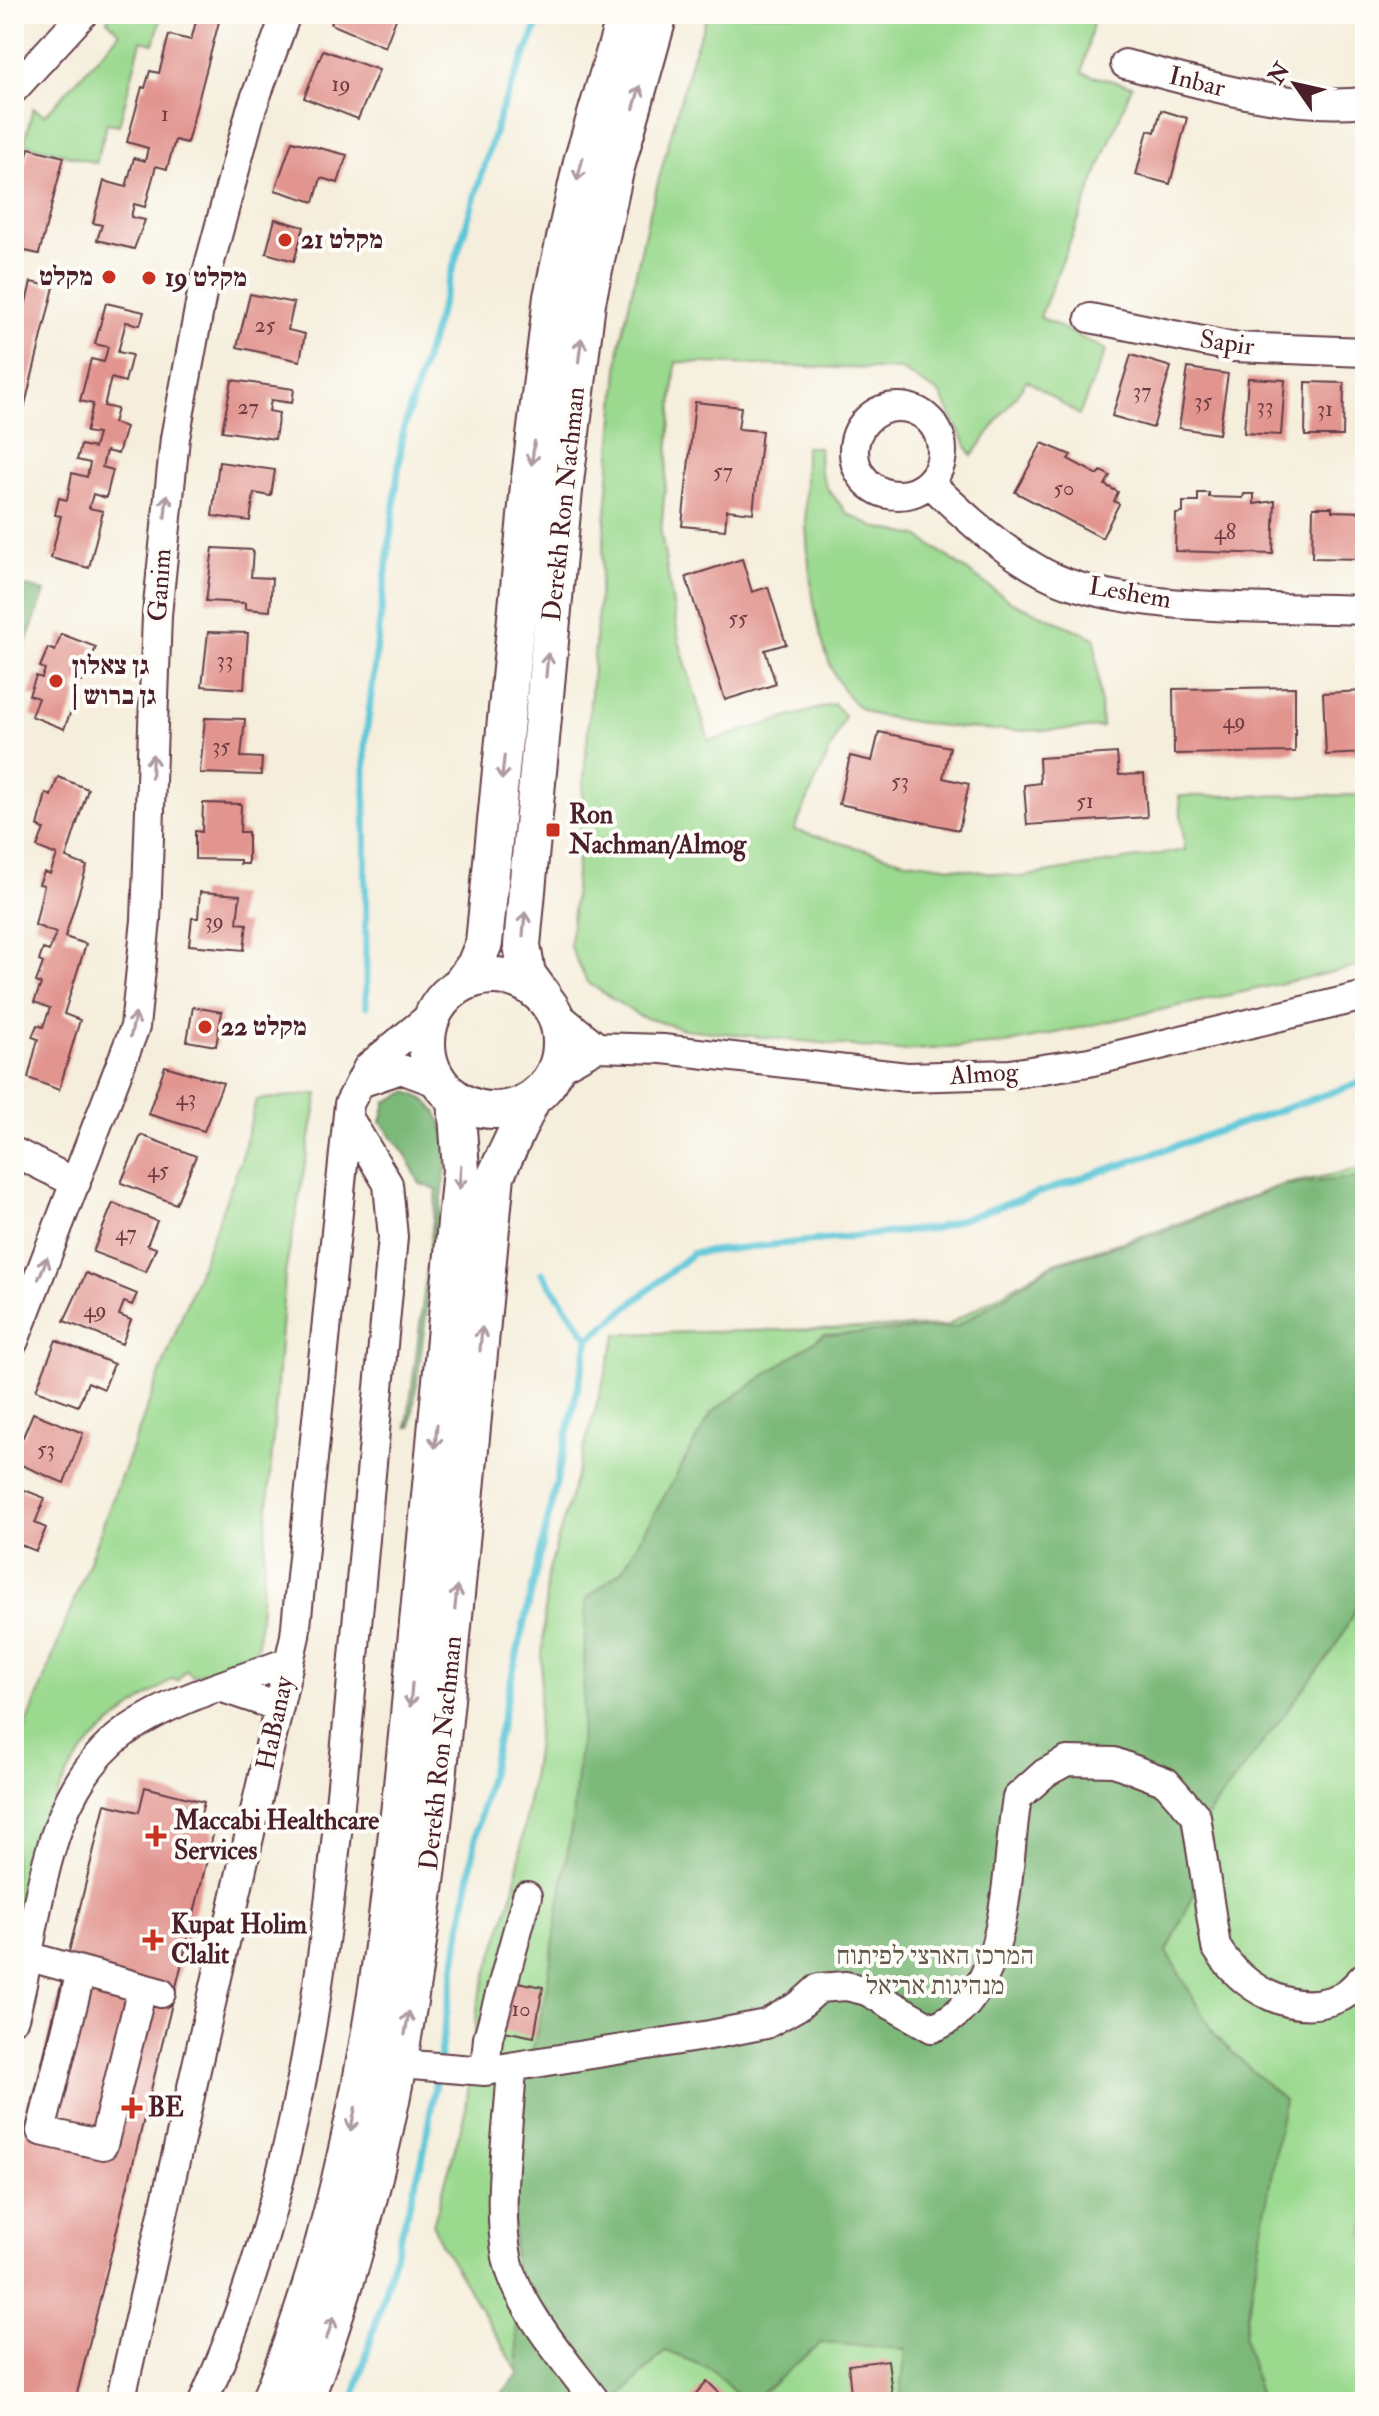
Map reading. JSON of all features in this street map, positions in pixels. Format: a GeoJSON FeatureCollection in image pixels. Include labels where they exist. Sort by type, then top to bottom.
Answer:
{"type":"FeatureCollection","features":[{"type":"Feature","properties":{"kind":"main road","name":"Derekh Ron Nachman"},"geometry":{"type":"LineString","coordinates":[[460,985],[475,965],[484,943],[529,486],[552,297],[582,162],[626,14]]}},
{"type":"Feature","properties":{"kind":"main road","name":"Derekh Ron Nachman"},"geometry":{"type":"LineString","coordinates":[[549,1005],[527,974],[522,945],[569,443],[598,240],[659,14]]}},
{"type":"Feature","properties":{"kind":"main road"},"geometry":{"type":"LineString","coordinates":[[503,977],[531,987],[549,1005],[563,1047],[557,1069],[548,1085],[532,1099],[514,1108],[494,1111],[474,1108],[448,1091],[427,1048],[435,1012],[460,985],[474,979],[503,977]]}},
{"type":"Feature","properties":{"kind":"main road","name":"Derekh Ron Nachman"},"geometry":{"type":"LineString","coordinates":[[269,2402],[317,2263],[344,2162],[384,1952],[461,1170],[448,1091]]}},
{"type":"Feature","properties":{"kind":"main road","name":"Derekh Ron Nachman"},"geometry":{"type":"LineString","coordinates":[[304,2402],[378,2170],[419,1957],[496,1175],[532,1099]]}},
{"type":"Feature","properties":{"kind":"street"},"geometry":{"type":"LineString","coordinates":[[14,89],[83,14]]}},
{"type":"Feature","properties":{"kind":"street","name":"Ganim"},"geometry":{"type":"LineString","coordinates":[[14,1341],[135,1027],[146,920],[157,615],[175,438],[207,273],[251,110],[286,14]]}},
{"type":"Feature","properties":{"kind":"street","name":"Inbar"},"geometry":{"type":"LineString","coordinates":[[1125,64],[1227,90],[1286,100],[1365,102]]}},
{"type":"Feature","properties":{"kind":"street","name":"Sapir"},"geometry":{"type":"LineString","coordinates":[[1090,318],[1232,347],[1365,352]]}},
{"type":"Feature","properties":{"kind":"street","name":"Leshem"},"geometry":{"type":"LineString","coordinates":[[929,482],[1001,547],[1047,574],[1100,592],[1210,606],[1365,610]]}},
{"type":"Feature","properties":{"kind":"street","name":"Almog"},"geometry":{"type":"LineString","coordinates":[[597,1047],[663,1049],[870,1075],[973,1077],[1089,1062],[1365,996]]}},
{"type":"Feature","properties":{"kind":"street"},"geometry":{"type":"LineString","coordinates":[[549,1005],[597,1047],[557,1069]]}},
{"type":"Feature","properties":{"kind":"street","name":"HaBanay"},"geometry":{"type":"LineString","coordinates":[[120,2402],[288,1662],[298,1605],[349,1104],[368,1067],[435,1012]]}},
{"type":"Feature","properties":{"kind":"street"},"geometry":{"type":"LineString","coordinates":[[359,1083],[401,1069],[448,1091]]}},
{"type":"Feature","properties":{"kind":"street"},"geometry":{"type":"LineString","coordinates":[[203,2402],[237,2317],[273,2204],[309,2044],[335,1860],[393,1237],[388,1184],[348,1117]]}},
{"type":"Feature","properties":{"kind":"street"},"geometry":{"type":"LineString","coordinates":[[14,1152],[76,1183]]}},
{"type":"Feature","properties":{"kind":"street"},"geometry":{"type":"LineString","coordinates":[[14,2018],[57,1825],[81,1778],[125,1732],[174,1705],[288,1662]]}},
{"type":"Feature","properties":{"kind":"street"},"geometry":{"type":"LineString","coordinates":[[220,1687],[279,1707]]}},
{"type":"Feature","properties":{"kind":"street"},"geometry":{"type":"LineString","coordinates":[[400,2064],[499,2069],[766,2024],[800,2005],[819,1988],[846,1986],[867,1991],[932,2028],[945,2023],[969,1999],[1001,1933],[1017,1798],[1045,1773],[1067,1761],[1114,1762],[1166,1782],[1196,1816],[1216,1947],[1225,1961],[1253,1988],[1302,2005],[1323,2003],[1344,1996],[1365,1976]]}},
{"type":"Feature","properties":{"kind":"street"},"geometry":{"type":"LineString","coordinates":[[527,1896],[494,2013],[507,2257],[516,2283],[537,2319],[596,2402]]}},
{"type":"Feature","properties":{"kind":"street"},"geometry":{"type":"LineString","coordinates":[[30,1957],[151,1991],[103,2145],[41,2131],[81,1972]]}},
{"type":"Feature","properties":{"kind":"green space"},"geometry":{"type":"Polygon","coordinates":[[[112,14],[162,14],[154,44],[141,41],[119,125],[107,123],[96,163],[24,143],[33,108],[45,115],[120,33],[107,20],[112,14]]]}},
{"type":"Feature","properties":{"kind":"green space"},"geometry":{"type":"Polygon","coordinates":[[[708,14],[1095,14],[1082,73],[1132,86],[1040,317],[1106,350],[1079,415],[1027,380],[972,456],[940,394],[901,370],[676,362],[661,533],[679,641],[709,741],[834,704],[845,717],[794,830],[902,860],[1021,877],[1185,850],[1179,796],[1365,795],[1365,965],[1006,1044],[899,1051],[684,1029],[639,1016],[587,982],[570,946],[620,345],[647,223],[692,57],[708,14]]]}},
{"type":"Feature","properties":{"kind":"green space"},"geometry":{"type":"Polygon","coordinates":[[[805,447],[819,447],[820,470],[827,488],[848,514],[874,527],[918,536],[1010,601],[1095,638],[1102,727],[1044,730],[960,728],[875,715],[852,700],[834,673],[821,637],[813,596],[808,554],[805,447]]]}},
{"type":"Feature","properties":{"kind":"green space"},"geometry":{"type":"Polygon","coordinates":[[[14,583],[45,592],[14,674],[14,583]]]}},
{"type":"Feature","properties":{"kind":"green space"},"geometry":{"type":"Polygon","coordinates":[[[407,1092],[425,1100],[436,1111],[449,1145],[411,1427],[407,1427],[437,1190],[420,1184],[406,1155],[381,1122],[386,1102],[407,1092]]]}},
{"type":"Feature","properties":{"kind":"green space"},"geometry":{"type":"Polygon","coordinates":[[[318,1094],[285,1274],[258,1644],[252,1659],[192,1676],[186,1670],[177,1681],[173,1679],[113,1723],[75,1763],[50,1813],[14,1951],[14,1759],[241,1160],[256,1100],[318,1094]]]}},
{"type":"Feature","properties":{"kind":"green space","name":"המרכז הארצי לפיתוח מנהיגות אריאל"},"geometry":{"type":"Polygon","coordinates":[[[1365,1168],[1365,2402],[537,2402],[441,2244],[433,2225],[466,2109],[478,2002],[515,1886],[536,1751],[547,1577],[617,1334],[946,1326],[1054,1263],[1157,1231],[1282,1185],[1365,1168]]]}},
{"type":"Feature","properties":{"kind":"green space","name":"המרכז הארצי לפיתוח מנהיגות אריאל"},"geometry":{"type":"Polygon","coordinates":[[[1365,1177],[1365,1350],[1360,1359],[1365,1370],[1365,1590],[1337,1645],[1207,1816],[1204,1873],[1167,1952],[1215,2036],[1284,2100],[1244,2336],[1261,2402],[900,2402],[906,2349],[821,2343],[751,2402],[744,2402],[711,2369],[665,2351],[615,2402],[494,2402],[519,2374],[514,2297],[514,2123],[545,1999],[574,1809],[583,1708],[586,1599],[623,1569],[712,1412],[823,1335],[956,1327],[1054,1264],[1160,1233],[1283,1185],[1365,1177]]]}},
{"type":"Feature","properties":{"kind":"building"},"geometry":{"type":"Polygon","coordinates":[[[198,14],[221,14],[187,143],[175,140],[167,169],[156,166],[145,207],[134,204],[131,217],[145,220],[134,249],[97,240],[102,225],[93,223],[104,181],[126,187],[134,158],[145,161],[148,148],[127,142],[142,87],[145,88],[150,71],[159,73],[169,35],[191,40],[198,14]]]}},
{"type":"Feature","properties":{"kind":"building"},"geometry":{"type":"Polygon","coordinates":[[[335,14],[398,14],[385,47],[331,24],[335,14]]]}},
{"type":"Feature","properties":{"kind":"building"},"geometry":{"type":"Polygon","coordinates":[[[323,50],[379,70],[358,119],[304,98],[323,50]]]}},
{"type":"Feature","properties":{"kind":"building"},"geometry":{"type":"Polygon","coordinates":[[[1161,110],[1187,118],[1170,184],[1136,175],[1148,130],[1155,132],[1161,110]]]}},
{"type":"Feature","properties":{"kind":"building"},"geometry":{"type":"Polygon","coordinates":[[[292,141],[347,155],[338,183],[321,178],[314,202],[275,190],[292,141]]]}},
{"type":"Feature","properties":{"kind":"building"},"geometry":{"type":"Polygon","coordinates":[[[29,148],[64,157],[39,254],[25,251],[22,264],[14,262],[14,205],[29,148]]]}},
{"type":"Feature","properties":{"kind":"building","name":"מקלט 21"},"geometry":{"type":"Polygon","coordinates":[[[275,219],[304,227],[294,261],[266,253],[275,219]]]}},
{"type":"Feature","properties":{"kind":"building"},"geometry":{"type":"Polygon","coordinates":[[[31,282],[54,287],[15,445],[14,351],[31,282]]]}},
{"type":"Feature","properties":{"kind":"building"},"geometry":{"type":"Polygon","coordinates":[[[250,294],[294,303],[288,330],[305,334],[300,361],[237,347],[250,294]]]}},
{"type":"Feature","properties":{"kind":"building"},"geometry":{"type":"Polygon","coordinates":[[[106,303],[144,312],[140,325],[126,322],[118,352],[132,355],[125,382],[111,378],[104,406],[117,409],[113,423],[126,427],[118,454],[106,451],[102,467],[113,470],[106,498],[93,494],[89,508],[103,511],[89,568],[51,558],[61,516],[55,515],[59,498],[67,500],[72,473],[87,477],[90,463],[77,460],[81,445],[94,448],[98,434],[86,432],[93,404],[80,401],[91,359],[104,362],[108,347],[95,344],[106,303]]]}},
{"type":"Feature","properties":{"kind":"building"},"geometry":{"type":"Polygon","coordinates":[[[1131,355],[1171,367],[1153,428],[1112,416],[1131,355]]]}},
{"type":"Feature","properties":{"kind":"building"},"geometry":{"type":"Polygon","coordinates":[[[1188,368],[1228,374],[1219,434],[1179,428],[1188,368]]]}},
{"type":"Feature","properties":{"kind":"building"},"geometry":{"type":"Polygon","coordinates":[[[1248,378],[1285,380],[1281,435],[1244,433],[1248,378]]]}},
{"type":"Feature","properties":{"kind":"building"},"geometry":{"type":"Polygon","coordinates":[[[232,380],[294,389],[292,403],[271,400],[269,411],[279,413],[275,439],[222,431],[232,380]]]}},
{"type":"Feature","properties":{"kind":"building"},"geometry":{"type":"Polygon","coordinates":[[[1306,382],[1344,383],[1343,436],[1305,436],[1306,382]]]}},
{"type":"Feature","properties":{"kind":"building"},"geometry":{"type":"Polygon","coordinates":[[[695,402],[741,407],[738,429],[762,431],[753,513],[727,510],[725,530],[682,526],[695,402]]]}},
{"type":"Feature","properties":{"kind":"building"},"geometry":{"type":"Polygon","coordinates":[[[1042,443],[1071,455],[1068,459],[1098,475],[1101,471],[1110,476],[1105,485],[1118,492],[1114,501],[1119,504],[1102,538],[1015,492],[1042,443]]]}},
{"type":"Feature","properties":{"kind":"building"},"geometry":{"type":"Polygon","coordinates":[[[219,462],[275,470],[271,496],[254,493],[250,521],[212,516],[219,462]]]}},
{"type":"Feature","properties":{"kind":"building"},"geometry":{"type":"Polygon","coordinates":[[[14,471],[21,473],[15,499],[14,499],[14,471]]]}},
{"type":"Feature","properties":{"kind":"building"},"geometry":{"type":"Polygon","coordinates":[[[1198,493],[1209,493],[1209,497],[1243,498],[1244,494],[1254,494],[1254,504],[1275,501],[1273,554],[1175,551],[1176,514],[1183,513],[1183,502],[1198,502],[1198,493]]]}},
{"type":"Feature","properties":{"kind":"building"},"geometry":{"type":"Polygon","coordinates":[[[1313,507],[1365,512],[1365,559],[1312,558],[1313,507]]]}},
{"type":"Feature","properties":{"kind":"building"},"geometry":{"type":"Polygon","coordinates":[[[213,548],[253,550],[251,577],[272,578],[270,611],[245,609],[245,603],[206,601],[213,548]]]}},
{"type":"Feature","properties":{"kind":"building"},"geometry":{"type":"Polygon","coordinates":[[[742,559],[752,592],[768,587],[786,644],[765,650],[776,684],[725,700],[686,577],[742,559]]]}},
{"type":"Feature","properties":{"kind":"building"},"geometry":{"type":"Polygon","coordinates":[[[208,632],[248,633],[244,689],[202,686],[208,632]]]}},
{"type":"Feature","properties":{"kind":"building","name":"גן צאלון | גן ברוש"},"geometry":{"type":"Polygon","coordinates":[[[61,634],[96,647],[82,682],[78,681],[74,691],[78,693],[64,729],[31,716],[38,698],[29,695],[36,676],[42,678],[45,669],[40,667],[48,648],[55,651],[61,634]]]}},
{"type":"Feature","properties":{"kind":"building"},"geometry":{"type":"Polygon","coordinates":[[[1295,687],[1295,752],[1174,754],[1173,689],[1295,687]]]}},
{"type":"Feature","properties":{"kind":"building"},"geometry":{"type":"Polygon","coordinates":[[[1365,691],[1365,753],[1326,755],[1323,693],[1365,691]]]}},
{"type":"Feature","properties":{"kind":"building"},"geometry":{"type":"Polygon","coordinates":[[[205,718],[245,719],[241,757],[262,758],[261,775],[200,773],[205,718]]]}},
{"type":"Feature","properties":{"kind":"building"},"geometry":{"type":"Polygon","coordinates":[[[879,732],[950,747],[943,778],[969,784],[959,830],[839,804],[850,756],[872,761],[879,732]]]}},
{"type":"Feature","properties":{"kind":"building"},"geometry":{"type":"Polygon","coordinates":[[[1117,753],[1119,775],[1144,774],[1147,817],[1027,825],[1024,785],[1040,783],[1039,758],[1117,753]]]}},
{"type":"Feature","properties":{"kind":"building"},"geometry":{"type":"Polygon","coordinates":[[[58,777],[88,789],[66,858],[87,866],[65,937],[86,944],[64,1014],[80,1020],[59,1090],[28,1078],[38,1039],[32,1037],[37,1025],[43,1027],[50,1008],[34,1002],[41,984],[36,982],[43,963],[39,961],[43,949],[49,951],[56,933],[35,925],[44,885],[39,884],[44,872],[50,874],[57,855],[37,847],[44,829],[38,826],[46,793],[51,796],[58,777]]]}},
{"type":"Feature","properties":{"kind":"building"},"geometry":{"type":"Polygon","coordinates":[[[203,803],[241,804],[240,832],[248,832],[248,864],[240,864],[240,860],[195,859],[195,831],[202,832],[203,803]]]}},
{"type":"Feature","properties":{"kind":"building"},"geometry":{"type":"Polygon","coordinates":[[[200,892],[240,895],[237,923],[247,924],[244,950],[189,945],[192,918],[198,918],[200,892]]]}},
{"type":"Feature","properties":{"kind":"building","name":"מקלט 22"},"geometry":{"type":"Polygon","coordinates":[[[193,1007],[222,1012],[216,1046],[187,1041],[193,1007]]]}},
{"type":"Feature","properties":{"kind":"building"},"geometry":{"type":"Polygon","coordinates":[[[165,1066],[223,1083],[204,1131],[148,1114],[165,1066]]]}},
{"type":"Feature","properties":{"kind":"building"},"geometry":{"type":"Polygon","coordinates":[[[141,1135],[196,1156],[176,1204],[121,1183],[141,1135]]]}},
{"type":"Feature","properties":{"kind":"building"},"geometry":{"type":"Polygon","coordinates":[[[113,1203],[157,1221],[147,1245],[156,1248],[146,1272],[93,1252],[113,1203]]]}},
{"type":"Feature","properties":{"kind":"building"},"geometry":{"type":"Polygon","coordinates":[[[86,1273],[137,1294],[132,1305],[124,1302],[119,1315],[131,1320],[122,1344],[64,1321],[86,1273]]]}},
{"type":"Feature","properties":{"kind":"building"},"geometry":{"type":"Polygon","coordinates":[[[56,1340],[114,1364],[104,1389],[88,1382],[78,1406],[36,1390],[56,1340]]]}},
{"type":"Feature","properties":{"kind":"building"},"geometry":{"type":"Polygon","coordinates":[[[33,1413],[83,1433],[64,1483],[14,1462],[14,1443],[18,1434],[23,1437],[33,1413]]]}},
{"type":"Feature","properties":{"kind":"building"},"geometry":{"type":"Polygon","coordinates":[[[14,1486],[45,1498],[35,1523],[46,1528],[36,1551],[14,1542],[14,1486]]]}},
{"type":"Feature","properties":{"kind":"building"},"geometry":{"type":"Polygon","coordinates":[[[145,1787],[204,1802],[198,1826],[214,1831],[75,2402],[14,2402],[14,2178],[105,1804],[139,1812],[145,1787]]]}},
{"type":"Feature","properties":{"kind":"building"},"geometry":{"type":"Polygon","coordinates":[[[508,1980],[543,1987],[534,2037],[499,2030],[508,1980]]]}},
{"type":"Feature","properties":{"kind":"building"},"geometry":{"type":"Polygon","coordinates":[[[888,2360],[893,2402],[852,2402],[848,2365],[888,2360]]]}},
{"type":"Feature","properties":{"kind":"building"},"geometry":{"type":"Polygon","coordinates":[[[707,2381],[729,2402],[690,2400],[707,2381]]]}},
{"type":"Feature","properties":{"kind":"waterway"},"geometry":{"type":"LineString","coordinates":[[366,1006],[365,745],[403,431],[501,111],[542,14]]}},
{"type":"Feature","properties":{"kind":"waterway"},"geometry":{"type":"LineString","coordinates":[[589,1339],[693,1253],[936,1228],[1365,1081]]}},
{"type":"Feature","properties":{"kind":"waterway"},"geometry":{"type":"LineString","coordinates":[[439,2060],[477,1830],[589,1339],[542,1273]]}},
{"type":"Feature","properties":{"kind":"waterway"},"geometry":{"type":"LineString","coordinates":[[353,2402],[423,2157],[437,2072]]}},
{"type":"Feature","properties":{"kind":"place","name":"מקלט 21"},"geometry":{"type":"Point","coordinates":[285,240]}},
{"type":"Feature","properties":{"kind":"place","name":"מקלט"},"geometry":{"type":"Point","coordinates":[109,277]}},
{"type":"Feature","properties":{"kind":"place","name":"מקלט 19"},"geometry":{"type":"Point","coordinates":[149,278]}},
{"type":"Feature","properties":{"kind":"place","name":"גן צאלון | גן ברוש"},"geometry":{"type":"Point","coordinates":[56,681]}},
{"type":"Feature","properties":{"kind":"place","name":"Ron Nachman/Almog"},"geometry":{"type":"Point","coordinates":[553,830]}},
{"type":"Feature","properties":{"kind":"place","name":"מקלט 22"},"geometry":{"type":"Point","coordinates":[205,1027]}},
{"type":"Feature","properties":{"kind":"place","name":"Maccabi Healthcare Services"},"geometry":{"type":"Point","coordinates":[156,1836]}},
{"type":"Feature","properties":{"kind":"place","name":"Kupat Holim Clalit"},"geometry":{"type":"Point","coordinates":[153,1940]}},
{"type":"Feature","properties":{"kind":"place","name":"BE"},"geometry":{"type":"Point","coordinates":[132,2108]}}]}
